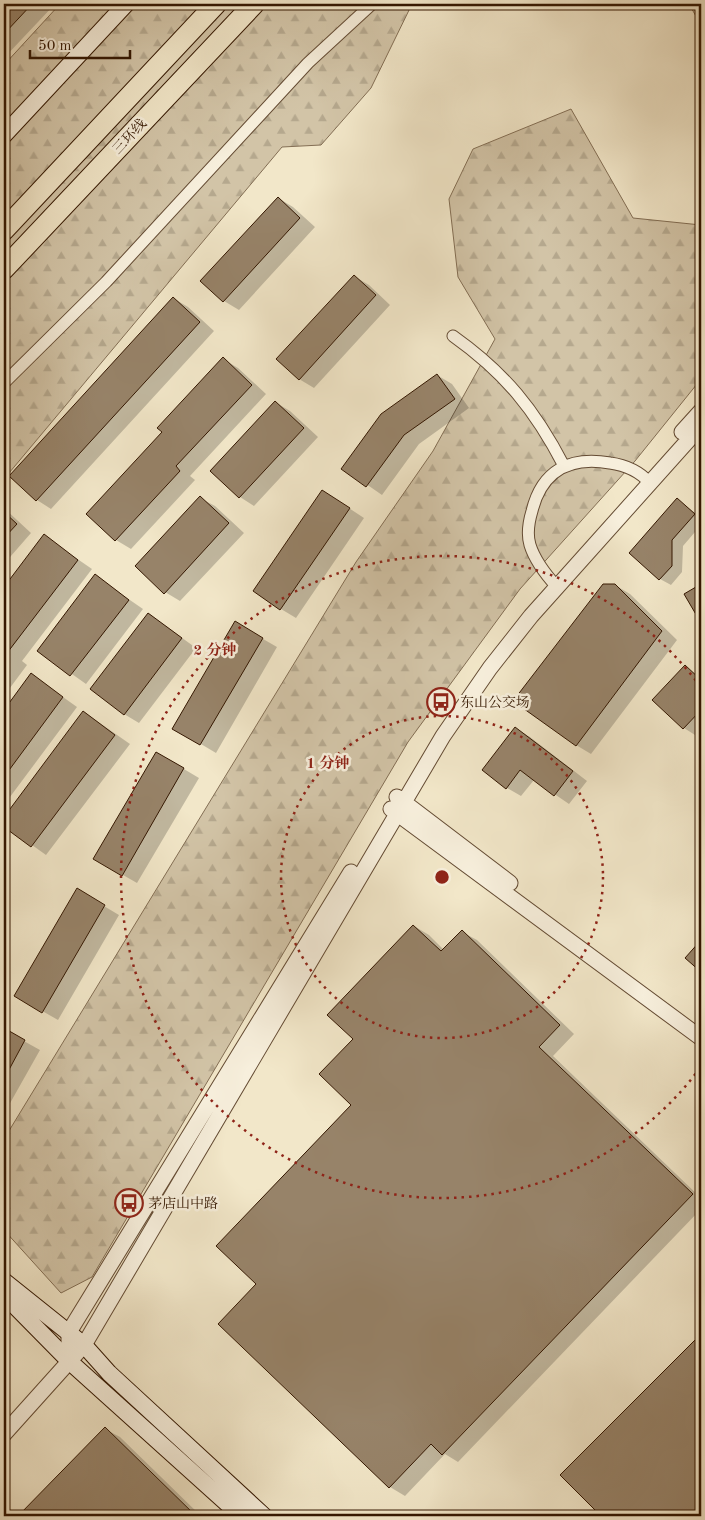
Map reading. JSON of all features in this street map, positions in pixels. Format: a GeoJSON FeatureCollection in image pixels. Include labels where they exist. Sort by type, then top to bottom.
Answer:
{"type":"FeatureCollection","features":[{"type":"Feature","properties":{"kind":"highway"},"geometry":{"type":"LineString","coordinates":[[130,95],[163,43],[200,4]]}},
{"type":"Feature","properties":{"kind":"highway","name":"三环线"},"geometry":{"type":"LineString","coordinates":[[4,230],[216,4]]}},
{"type":"Feature","properties":{"kind":"highway","name":"三环线"},"geometry":{"type":"LineString","coordinates":[[4,269],[254,4]]}},
{"type":"Feature","properties":{"kind":"main road"},"geometry":{"type":"LineString","coordinates":[[4,135],[126,4]]}},
{"type":"Feature","properties":{"kind":"main road"},"geometry":{"type":"LineString","coordinates":[[4,1281],[84,1345],[109,1373],[264,1516]]}},
{"type":"Feature","properties":{"kind":"main road"},"geometry":{"type":"LineString","coordinates":[[4,1294],[69,1361],[241,1516]]}},
{"type":"Feature","properties":{"kind":"street"},"geometry":{"type":"LineString","coordinates":[[4,383],[106,282],[308,63],[372,4]]}},
{"type":"Feature","properties":{"kind":"street"},"geometry":{"type":"LineString","coordinates":[[453,336],[482,357],[522,397],[538,418],[564,466]]}},
{"type":"Feature","properties":{"kind":"street"},"geometry":{"type":"LineString","coordinates":[[69,1361],[69,1332],[397,805],[490,668],[554,584],[647,479],[701,411]]}},
{"type":"Feature","properties":{"kind":"street"},"geometry":{"type":"LineString","coordinates":[[647,479],[701,426]]}},
{"type":"Feature","properties":{"kind":"street"},"geometry":{"type":"LineString","coordinates":[[554,584],[529,544],[529,523],[535,500],[541,487],[559,468],[577,461],[621,464],[647,479]]}},
{"type":"Feature","properties":{"kind":"street"},"geometry":{"type":"LineString","coordinates":[[397,805],[701,1030]]}},
{"type":"Feature","properties":{"kind":"street"},"geometry":{"type":"LineString","coordinates":[[397,805],[701,1038]]}},
{"type":"Feature","properties":{"kind":"street"},"geometry":{"type":"LineString","coordinates":[[4,1434],[84,1345],[397,805]]}},
{"type":"Feature","properties":{"kind":"green space"},"geometry":{"type":"Polygon","coordinates":[[[60,4],[412,4],[371,88],[321,145],[282,147],[4,479],[4,65],[60,4]]]}},
{"type":"Feature","properties":{"kind":"green space"},"geometry":{"type":"Polygon","coordinates":[[[689,4],[701,4],[701,25],[689,4]]]}},
{"type":"Feature","properties":{"kind":"green space"},"geometry":{"type":"Polygon","coordinates":[[[571,109],[633,218],[701,225],[701,379],[635,461],[520,589],[408,742],[92,1277],[61,1293],[4,1230],[4,1139],[356,562],[433,451],[495,339],[458,277],[449,199],[473,149],[571,109]]]}},
{"type":"Feature","properties":{"kind":"building"},"geometry":{"type":"Polygon","coordinates":[[[4,4],[32,4],[4,34],[4,4]]]}},
{"type":"Feature","properties":{"kind":"building"},"geometry":{"type":"Polygon","coordinates":[[[278,197],[300,218],[223,302],[200,281],[278,197]]]}},
{"type":"Feature","properties":{"kind":"building"},"geometry":{"type":"Polygon","coordinates":[[[354,275],[376,295],[299,380],[276,359],[354,275]]]}},
{"type":"Feature","properties":{"kind":"building"},"geometry":{"type":"Polygon","coordinates":[[[173,297],[200,322],[36,501],[9,476],[173,297]]]}},
{"type":"Feature","properties":{"kind":"building"},"geometry":{"type":"Polygon","coordinates":[[[223,357],[252,385],[176,466],[180,471],[115,541],[86,514],[162,432],[157,428],[223,357]]]}},
{"type":"Feature","properties":{"kind":"building"},"geometry":{"type":"Polygon","coordinates":[[[437,374],[455,399],[404,435],[366,487],[341,469],[381,414],[437,374]]]}},
{"type":"Feature","properties":{"kind":"building"},"geometry":{"type":"Polygon","coordinates":[[[275,401],[304,428],[239,498],[210,471],[275,401]]]}},
{"type":"Feature","properties":{"kind":"building"},"geometry":{"type":"Polygon","coordinates":[[[322,490],[350,508],[280,610],[253,591],[322,490]]]}},
{"type":"Feature","properties":{"kind":"building"},"geometry":{"type":"Polygon","coordinates":[[[200,496],[229,523],[164,594],[135,566],[200,496]]]}},
{"type":"Feature","properties":{"kind":"building"},"geometry":{"type":"Polygon","coordinates":[[[677,498],[695,514],[672,540],[672,566],[659,580],[629,553],[677,498]]]}},
{"type":"Feature","properties":{"kind":"building"},"geometry":{"type":"Polygon","coordinates":[[[4,512],[17,524],[4,538],[4,512]]]}},
{"type":"Feature","properties":{"kind":"building"},"geometry":{"type":"Polygon","coordinates":[[[44,534],[78,560],[4,657],[4,587],[44,534]]]}},
{"type":"Feature","properties":{"kind":"building"},"geometry":{"type":"Polygon","coordinates":[[[95,574],[129,600],[70,676],[37,651],[95,574]]]}},
{"type":"Feature","properties":{"kind":"building"},"geometry":{"type":"Polygon","coordinates":[[[603,584],[615,584],[662,631],[576,746],[513,701],[603,584]]]}},
{"type":"Feature","properties":{"kind":"building"},"geometry":{"type":"Polygon","coordinates":[[[701,584],[701,623],[684,594],[701,584]]]}},
{"type":"Feature","properties":{"kind":"building"},"geometry":{"type":"Polygon","coordinates":[[[148,613],[182,638],[124,715],[90,689],[148,613]]]}},
{"type":"Feature","properties":{"kind":"building"},"geometry":{"type":"Polygon","coordinates":[[[235,621],[263,638],[200,745],[172,729],[235,621]]]}},
{"type":"Feature","properties":{"kind":"building"},"geometry":{"type":"Polygon","coordinates":[[[685,665],[701,680],[701,710],[683,729],[652,700],[685,665]]]}},
{"type":"Feature","properties":{"kind":"building"},"geometry":{"type":"Polygon","coordinates":[[[31,673],[63,697],[4,777],[4,710],[31,673]]]}},
{"type":"Feature","properties":{"kind":"building"},"geometry":{"type":"Polygon","coordinates":[[[83,711],[115,735],[31,847],[4,827],[4,817],[83,711]]]}},
{"type":"Feature","properties":{"kind":"building"},"geometry":{"type":"Polygon","coordinates":[[[515,727],[573,771],[554,796],[520,770],[506,789],[482,770],[515,727]]]}},
{"type":"Feature","properties":{"kind":"building"},"geometry":{"type":"Polygon","coordinates":[[[156,752],[184,768],[122,876],[93,859],[156,752]]]}},
{"type":"Feature","properties":{"kind":"building"},"geometry":{"type":"Polygon","coordinates":[[[77,888],[105,905],[42,1013],[14,996],[77,888]]]}},
{"type":"Feature","properties":{"kind":"building"},"geometry":{"type":"Polygon","coordinates":[[[413,925],[441,951],[462,930],[560,1025],[539,1047],[693,1194],[442,1455],[431,1444],[389,1488],[218,1324],[256,1284],[216,1246],[351,1105],[319,1074],[353,1039],[327,1015],[413,925]]]}},
{"type":"Feature","properties":{"kind":"building"},"geometry":{"type":"Polygon","coordinates":[[[701,940],[701,972],[685,958],[701,940]]]}},
{"type":"Feature","properties":{"kind":"building"},"geometry":{"type":"Polygon","coordinates":[[[4,1028],[25,1040],[4,1079],[4,1028]]]}},
{"type":"Feature","properties":{"kind":"building"},"geometry":{"type":"Polygon","coordinates":[[[701,1334],[701,1516],[589,1516],[595,1510],[560,1475],[701,1334]]]}},
{"type":"Feature","properties":{"kind":"building"},"geometry":{"type":"Polygon","coordinates":[[[105,1427],[196,1516],[18,1516],[105,1427]]]}},
{"type":"Feature","properties":{"kind":"place","name":"东山公交场"},"geometry":{"type":"Point","coordinates":[441,702]}},
{"type":"Feature","properties":{"kind":"place","name":"茅店山中路"},"geometry":{"type":"Point","coordinates":[129,1203]}}]}
